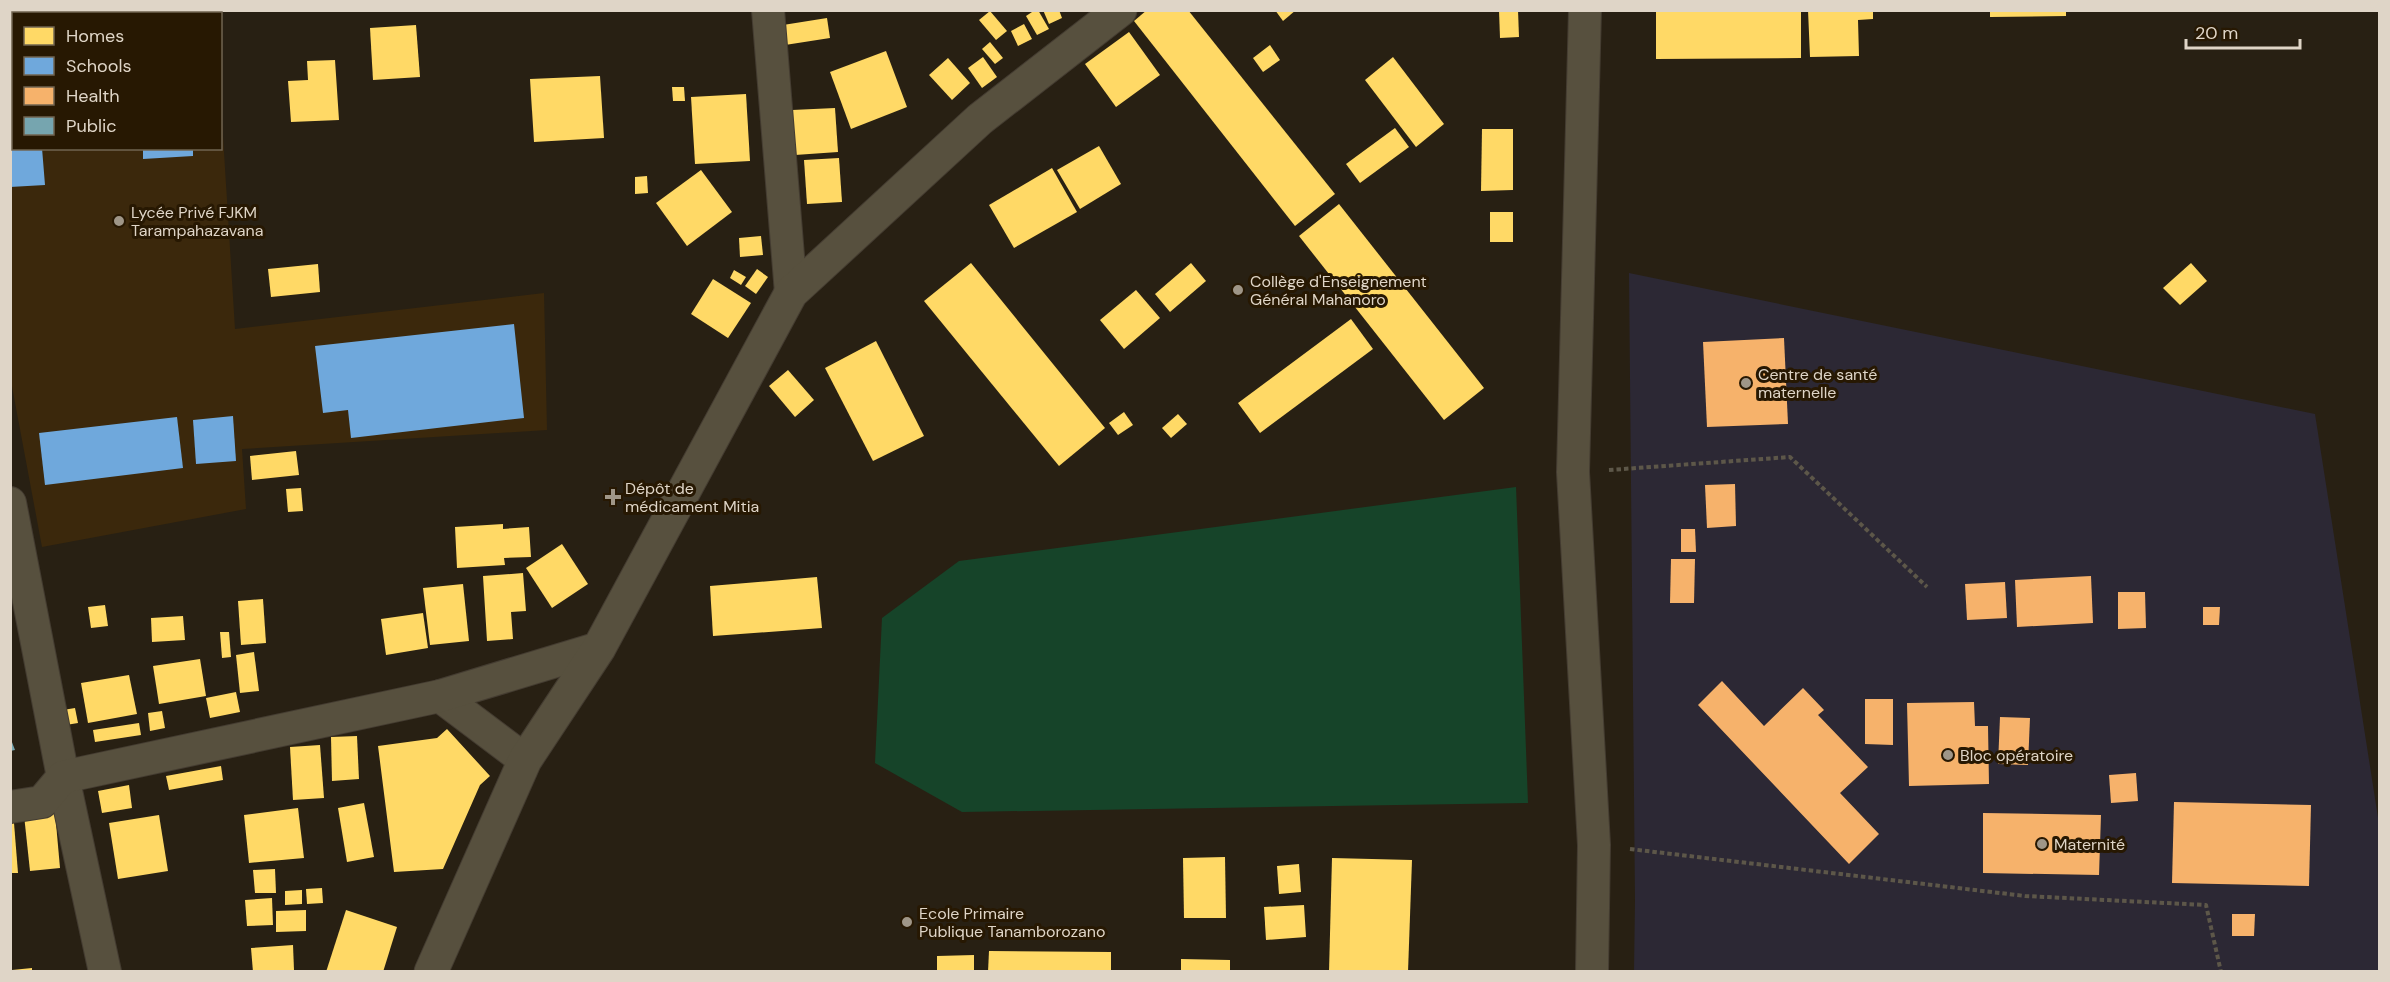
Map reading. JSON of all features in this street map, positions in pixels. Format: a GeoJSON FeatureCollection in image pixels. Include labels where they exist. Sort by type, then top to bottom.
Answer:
{"type":"FeatureCollection","features":[{"type":"Feature","properties":{"kind":"street"},"geometry":{"type":"LineString","coordinates":[[768,10],[791,293]]}},
{"type":"Feature","properties":{"kind":"street"},"geometry":{"type":"LineString","coordinates":[[431,972],[525,760],[599,648],[791,293],[980,119],[1120,10]]}},
{"type":"Feature","properties":{"kind":"street"},"geometry":{"type":"LineString","coordinates":[[1585,10],[1573,472],[1594,845],[1592,972]]}},
{"type":"Feature","properties":{"kind":"street"},"geometry":{"type":"LineString","coordinates":[[10,503],[63,777],[105,972]]}},
{"type":"Feature","properties":{"kind":"street"},"geometry":{"type":"LineString","coordinates":[[10,807],[42,802],[63,777],[440,696],[599,648]]}},
{"type":"Feature","properties":{"kind":"street"},"geometry":{"type":"LineString","coordinates":[[440,696],[525,760]]}},
{"type":"Feature","properties":{"kind":"path"},"geometry":{"type":"LineString","coordinates":[[1573,472],[1790,457],[1927,587]]}},
{"type":"Feature","properties":{"kind":"path"},"geometry":{"type":"LineString","coordinates":[[1594,845],[2025,896],[2206,905],[2222,972]]}},
{"type":"Feature","properties":{"kind":"shaded area","name":"Lycée Privé FJKM Tarampahazavana"},"geometry":{"type":"Polygon","coordinates":[[[10,11],[214,11],[12,12],[12,150],[222,150],[222,120],[235,329],[544,293],[547,430],[242,449],[246,509],[42,547],[11,381],[10,11]]]}},
{"type":"Feature","properties":{"kind":"shaded area"},"geometry":{"type":"Polygon","coordinates":[[[1629,273],[2315,414],[2379,824],[2379,971],[1634,971],[1629,273]]]}},
{"type":"Feature","properties":{"kind":"green space"},"geometry":{"type":"Polygon","coordinates":[[[1516,487],[1528,803],[962,812],[875,763],[882,618],[959,561],[1516,487]]]}},
{"type":"Feature","properties":{"kind":"building: Homes"},"geometry":{"type":"Polygon","coordinates":[[[1038,10],[1049,29],[1037,35],[1026,16],[1038,10]]]}},
{"type":"Feature","properties":{"kind":"building: Homes"},"geometry":{"type":"Polygon","coordinates":[[[1043,10],[1059,10],[1062,18],[1049,24],[1043,10]]]}},
{"type":"Feature","properties":{"kind":"building: Homes"},"geometry":{"type":"Polygon","coordinates":[[[1147,10],[1188,10],[1335,194],[1295,226],[1134,21],[1147,10]]]}},
{"type":"Feature","properties":{"kind":"building: Homes"},"geometry":{"type":"Polygon","coordinates":[[[1275,10],[1296,10],[1283,21],[1275,10]]]}},
{"type":"Feature","properties":{"kind":"building: Homes"},"geometry":{"type":"Polygon","coordinates":[[[1499,10],[1518,10],[1519,37],[1500,38],[1499,10]]]}},
{"type":"Feature","properties":{"kind":"building: Homes"},"geometry":{"type":"Polygon","coordinates":[[[1656,10],[1801,10],[1801,58],[1656,59],[1656,10]]]}},
{"type":"Feature","properties":{"kind":"building: Homes"},"geometry":{"type":"Polygon","coordinates":[[[1808,10],[1873,10],[1873,19],[1858,20],[1859,56],[1810,57],[1808,10]]]}},
{"type":"Feature","properties":{"kind":"building: Homes"},"geometry":{"type":"Polygon","coordinates":[[[1990,10],[2066,10],[2066,16],[1990,17],[1990,10]]]}},
{"type":"Feature","properties":{"kind":"building: Homes"},"geometry":{"type":"Polygon","coordinates":[[[990,11],[1007,31],[996,40],[979,20],[990,11]]]}},
{"type":"Feature","properties":{"kind":"building: Homes"},"geometry":{"type":"Polygon","coordinates":[[[827,18],[830,38],[785,45],[783,25],[827,18]]]}},
{"type":"Feature","properties":{"kind":"building: Homes"},"geometry":{"type":"Polygon","coordinates":[[[1024,24],[1032,39],[1018,46],[1011,31],[1024,24]]]}},
{"type":"Feature","properties":{"kind":"building: Homes"},"geometry":{"type":"Polygon","coordinates":[[[416,25],[420,77],[373,80],[370,28],[416,25]]]}},
{"type":"Feature","properties":{"kind":"building: Homes"},"geometry":{"type":"Polygon","coordinates":[[[1129,32],[1160,75],[1116,107],[1085,64],[1129,32]]]}},
{"type":"Feature","properties":{"kind":"building: Homes"},"geometry":{"type":"Polygon","coordinates":[[[990,42],[1003,58],[995,64],[982,49],[990,42]]]}},
{"type":"Feature","properties":{"kind":"building: Homes"},"geometry":{"type":"Polygon","coordinates":[[[1270,45],[1280,60],[1263,72],[1253,58],[1270,45]]]}},
{"type":"Feature","properties":{"kind":"building: Homes"},"geometry":{"type":"Polygon","coordinates":[[[886,51],[907,107],[851,129],[830,72],[886,51]]]}},
{"type":"Feature","properties":{"kind":"building: Homes"},"geometry":{"type":"Polygon","coordinates":[[[983,57],[997,77],[982,88],[968,68],[983,57]]]}},
{"type":"Feature","properties":{"kind":"building: Homes"},"geometry":{"type":"Polygon","coordinates":[[[1393,57],[1444,124],[1416,147],[1365,80],[1393,57]]]}},
{"type":"Feature","properties":{"kind":"building: Homes"},"geometry":{"type":"Polygon","coordinates":[[[948,58],[970,83],[952,100],[929,75],[948,58]]]}},
{"type":"Feature","properties":{"kind":"building: Homes"},"geometry":{"type":"Polygon","coordinates":[[[335,60],[339,120],[291,122],[288,81],[308,80],[307,61],[335,60]]]}},
{"type":"Feature","properties":{"kind":"building: Homes"},"geometry":{"type":"Polygon","coordinates":[[[600,76],[604,138],[534,142],[530,79],[600,76]]]}},
{"type":"Feature","properties":{"kind":"building: Homes"},"geometry":{"type":"Polygon","coordinates":[[[672,87],[684,87],[685,101],[673,101],[672,87]]]}},
{"type":"Feature","properties":{"kind":"building: Homes"},"geometry":{"type":"Polygon","coordinates":[[[746,94],[750,161],[695,164],[691,97],[746,94]]]}},
{"type":"Feature","properties":{"kind":"building: Homes"},"geometry":{"type":"Polygon","coordinates":[[[835,108],[838,152],[795,155],[792,110],[835,108]]]}},
{"type":"Feature","properties":{"kind":"building: Homes"},"geometry":{"type":"Polygon","coordinates":[[[1395,128],[1409,147],[1360,183],[1346,164],[1395,128]]]}},
{"type":"Feature","properties":{"kind":"building: Homes"},"geometry":{"type":"Polygon","coordinates":[[[1482,129],[1513,129],[1513,190],[1481,191],[1482,129]]]}},
{"type":"Feature","properties":{"kind":"building: Homes"},"geometry":{"type":"Polygon","coordinates":[[[1099,146],[1121,184],[1080,209],[1057,170],[1099,146]]]}},
{"type":"Feature","properties":{"kind":"building: Homes"},"geometry":{"type":"Polygon","coordinates":[[[839,158],[842,202],[807,204],[804,160],[839,158]]]}},
{"type":"Feature","properties":{"kind":"building: Homes"},"geometry":{"type":"Polygon","coordinates":[[[1052,168],[1077,212],[1014,248],[989,205],[1052,168]]]}},
{"type":"Feature","properties":{"kind":"building: Homes"},"geometry":{"type":"Polygon","coordinates":[[[701,170],[732,212],[687,246],[656,203],[701,170]]]}},
{"type":"Feature","properties":{"kind":"building: Homes"},"geometry":{"type":"Polygon","coordinates":[[[647,176],[648,193],[635,194],[635,177],[647,176]]]}},
{"type":"Feature","properties":{"kind":"building: Homes"},"geometry":{"type":"Polygon","coordinates":[[[1339,204],[1484,388],[1444,420],[1299,236],[1339,204]]]}},
{"type":"Feature","properties":{"kind":"building: Homes"},"geometry":{"type":"Polygon","coordinates":[[[1490,212],[1513,212],[1513,242],[1490,242],[1490,212]]]}},
{"type":"Feature","properties":{"kind":"building: Homes"},"geometry":{"type":"Polygon","coordinates":[[[761,236],[763,255],[740,257],[739,238],[761,236]]]}},
{"type":"Feature","properties":{"kind":"building: Homes"},"geometry":{"type":"Polygon","coordinates":[[[971,263],[1105,428],[1059,466],[924,301],[971,263]]]}},
{"type":"Feature","properties":{"kind":"building: Homes"},"geometry":{"type":"Polygon","coordinates":[[[1191,263],[1206,281],[1170,312],[1155,294],[1191,263]]]}},
{"type":"Feature","properties":{"kind":"building: Homes"},"geometry":{"type":"Polygon","coordinates":[[[2191,263],[2207,281],[2180,305],[2163,288],[2191,263]]]}},
{"type":"Feature","properties":{"kind":"building: Homes"},"geometry":{"type":"Polygon","coordinates":[[[318,264],[320,292],[271,297],[268,269],[318,264]]]}},
{"type":"Feature","properties":{"kind":"building: Homes"},"geometry":{"type":"Polygon","coordinates":[[[757,269],[768,277],[756,294],[745,286],[757,269]]]}},
{"type":"Feature","properties":{"kind":"building: Homes"},"geometry":{"type":"Polygon","coordinates":[[[734,270],[746,277],[741,285],[730,278],[734,270]]]}},
{"type":"Feature","properties":{"kind":"building: Homes"},"geometry":{"type":"Polygon","coordinates":[[[713,279],[751,303],[728,338],[691,314],[713,279]]]}},
{"type":"Feature","properties":{"kind":"building: Homes"},"geometry":{"type":"Polygon","coordinates":[[[1136,290],[1160,318],[1124,349],[1100,320],[1136,290]]]}},
{"type":"Feature","properties":{"kind":"building: Homes"},"geometry":{"type":"Polygon","coordinates":[[[1351,319],[1373,349],[1260,433],[1238,403],[1351,319]]]}},
{"type":"Feature","properties":{"kind":"building: Homes"},"geometry":{"type":"Polygon","coordinates":[[[876,341],[924,436],[873,461],[825,368],[876,341]]]}},
{"type":"Feature","properties":{"kind":"building: Homes"},"geometry":{"type":"Polygon","coordinates":[[[788,370],[814,400],[795,417],[769,386],[788,370]]]}},
{"type":"Feature","properties":{"kind":"building: Homes"},"geometry":{"type":"Polygon","coordinates":[[[1124,412],[1133,425],[1118,435],[1109,423],[1124,412]]]}},
{"type":"Feature","properties":{"kind":"building: Homes"},"geometry":{"type":"Polygon","coordinates":[[[1178,414],[1187,424],[1171,438],[1162,428],[1178,414]]]}},
{"type":"Feature","properties":{"kind":"building: Homes"},"geometry":{"type":"Polygon","coordinates":[[[296,451],[299,475],[252,480],[250,456],[296,451]]]}},
{"type":"Feature","properties":{"kind":"building: Homes"},"geometry":{"type":"Polygon","coordinates":[[[301,488],[303,511],[288,512],[286,489],[301,488]]]}},
{"type":"Feature","properties":{"kind":"building: Homes"},"geometry":{"type":"Polygon","coordinates":[[[503,524],[503,529],[529,527],[531,557],[504,558],[505,565],[457,568],[455,527],[503,524]]]}},
{"type":"Feature","properties":{"kind":"building: Homes"},"geometry":{"type":"Polygon","coordinates":[[[562,544],[588,584],[552,608],[526,568],[562,544]]]}},
{"type":"Feature","properties":{"kind":"building: Homes"},"geometry":{"type":"Polygon","coordinates":[[[523,573],[526,611],[511,612],[513,639],[487,641],[483,576],[523,573]]]}},
{"type":"Feature","properties":{"kind":"building: Homes"},"geometry":{"type":"Polygon","coordinates":[[[817,577],[822,628],[713,636],[710,586],[817,577]]]}},
{"type":"Feature","properties":{"kind":"building: Homes"},"geometry":{"type":"Polygon","coordinates":[[[463,584],[469,641],[430,645],[423,588],[463,584]]]}},
{"type":"Feature","properties":{"kind":"building: Homes"},"geometry":{"type":"Polygon","coordinates":[[[263,599],[266,643],[241,645],[238,601],[263,599]]]}},
{"type":"Feature","properties":{"kind":"building: Homes"},"geometry":{"type":"Polygon","coordinates":[[[105,605],[108,626],[91,628],[88,607],[105,605]]]}},
{"type":"Feature","properties":{"kind":"building: Homes"},"geometry":{"type":"Polygon","coordinates":[[[423,613],[428,648],[386,655],[381,619],[423,613]]]}},
{"type":"Feature","properties":{"kind":"building: Homes"},"geometry":{"type":"Polygon","coordinates":[[[183,616],[185,640],[152,642],[151,618],[183,616]]]}},
{"type":"Feature","properties":{"kind":"building: Homes"},"geometry":{"type":"Polygon","coordinates":[[[220,632],[229,632],[231,657],[222,658],[220,632]]]}},
{"type":"Feature","properties":{"kind":"building: Homes"},"geometry":{"type":"Polygon","coordinates":[[[254,652],[259,691],[240,693],[236,655],[254,652]]]}},
{"type":"Feature","properties":{"kind":"building: Homes"},"geometry":{"type":"Polygon","coordinates":[[[200,659],[206,696],[159,704],[153,666],[200,659]]]}},
{"type":"Feature","properties":{"kind":"building: Homes"},"geometry":{"type":"Polygon","coordinates":[[[129,675],[137,714],[88,723],[81,683],[129,675]]]}},
{"type":"Feature","properties":{"kind":"building: Homes"},"geometry":{"type":"Polygon","coordinates":[[[236,692],[240,712],[210,718],[206,698],[236,692]]]}},
{"type":"Feature","properties":{"kind":"building: Homes"},"geometry":{"type":"Polygon","coordinates":[[[75,708],[78,723],[66,725],[63,710],[75,708]]]}},
{"type":"Feature","properties":{"kind":"building: Homes"},"geometry":{"type":"Polygon","coordinates":[[[162,711],[165,728],[150,731],[148,713],[162,711]]]}},
{"type":"Feature","properties":{"kind":"building: Homes"},"geometry":{"type":"Polygon","coordinates":[[[139,723],[141,735],[95,742],[93,730],[139,723]]]}},
{"type":"Feature","properties":{"kind":"building: Homes"},"geometry":{"type":"Polygon","coordinates":[[[447,729],[490,776],[480,785],[443,869],[394,872],[378,746],[437,738],[447,729]]]}},
{"type":"Feature","properties":{"kind":"building: Homes"},"geometry":{"type":"Polygon","coordinates":[[[357,736],[359,779],[332,781],[331,737],[357,736]]]}},
{"type":"Feature","properties":{"kind":"building: Homes"},"geometry":{"type":"Polygon","coordinates":[[[320,745],[324,798],[293,800],[290,747],[320,745]]]}},
{"type":"Feature","properties":{"kind":"building: Homes"},"geometry":{"type":"Polygon","coordinates":[[[221,766],[223,780],[169,790],[166,776],[221,766]]]}},
{"type":"Feature","properties":{"kind":"building: Homes"},"geometry":{"type":"Polygon","coordinates":[[[129,785],[132,808],[102,813],[98,791],[129,785]]]}},
{"type":"Feature","properties":{"kind":"building: Homes"},"geometry":{"type":"Polygon","coordinates":[[[364,803],[374,857],[347,862],[338,808],[364,803]]]}},
{"type":"Feature","properties":{"kind":"building: Homes"},"geometry":{"type":"Polygon","coordinates":[[[298,808],[304,858],[249,863],[244,815],[298,808]]]}},
{"type":"Feature","properties":{"kind":"building: Homes"},"geometry":{"type":"Polygon","coordinates":[[[55,812],[60,868],[30,871],[24,815],[55,812]]]}},
{"type":"Feature","properties":{"kind":"building: Homes"},"geometry":{"type":"Polygon","coordinates":[[[159,815],[168,871],[118,879],[109,823],[159,815]]]}},
{"type":"Feature","properties":{"kind":"building: Homes"},"geometry":{"type":"Polygon","coordinates":[[[14,823],[18,873],[10,873],[10,824],[14,823]]]}},
{"type":"Feature","properties":{"kind":"building: Homes"},"geometry":{"type":"Polygon","coordinates":[[[1225,857],[1226,918],[1184,918],[1183,858],[1225,857]]]}},
{"type":"Feature","properties":{"kind":"building: Homes"},"geometry":{"type":"Polygon","coordinates":[[[1332,858],[1412,860],[1408,972],[1329,972],[1332,858]]]}},
{"type":"Feature","properties":{"kind":"building: Homes"},"geometry":{"type":"Polygon","coordinates":[[[1299,864],[1301,892],[1279,894],[1277,866],[1299,864]]]}},
{"type":"Feature","properties":{"kind":"building: Homes"},"geometry":{"type":"Polygon","coordinates":[[[275,869],[276,893],[255,893],[253,870],[275,869]]]}},
{"type":"Feature","properties":{"kind":"building: Homes"},"geometry":{"type":"Polygon","coordinates":[[[322,888],[323,903],[307,904],[306,889],[322,888]]]}},
{"type":"Feature","properties":{"kind":"building: Homes"},"geometry":{"type":"Polygon","coordinates":[[[302,890],[302,904],[285,905],[285,891],[302,890]]]}},
{"type":"Feature","properties":{"kind":"building: Homes"},"geometry":{"type":"Polygon","coordinates":[[[272,898],[273,925],[247,926],[245,900],[272,898]]]}},
{"type":"Feature","properties":{"kind":"building: Homes"},"geometry":{"type":"Polygon","coordinates":[[[1304,905],[1306,937],[1266,940],[1264,907],[1304,905]]]}},
{"type":"Feature","properties":{"kind":"building: Homes"},"geometry":{"type":"Polygon","coordinates":[[[306,910],[306,931],[276,932],[276,911],[306,910]]]}},
{"type":"Feature","properties":{"kind":"building: Homes"},"geometry":{"type":"Polygon","coordinates":[[[346,910],[397,927],[383,972],[326,972],[346,910]]]}},
{"type":"Feature","properties":{"kind":"building: Homes"},"geometry":{"type":"Polygon","coordinates":[[[293,945],[294,970],[253,972],[251,948],[293,945]]]}},
{"type":"Feature","properties":{"kind":"building: Homes"},"geometry":{"type":"Polygon","coordinates":[[[989,951],[1111,952],[1111,972],[988,972],[989,951]]]}},
{"type":"Feature","properties":{"kind":"building: Homes"},"geometry":{"type":"Polygon","coordinates":[[[974,955],[974,972],[937,972],[937,956],[974,955]]]}},
{"type":"Feature","properties":{"kind":"building: Homes"},"geometry":{"type":"Polygon","coordinates":[[[1181,959],[1230,960],[1230,972],[1181,972],[1181,959]]]}},
{"type":"Feature","properties":{"kind":"building: Homes"},"geometry":{"type":"Polygon","coordinates":[[[32,968],[32,972],[12,972],[12,970],[32,968]]]}},
{"type":"Feature","properties":{"kind":"building: Schools"},"geometry":{"type":"Polygon","coordinates":[[[57,10],[131,10],[131,12],[57,12],[57,10]]]}},
{"type":"Feature","properties":{"kind":"building: Schools"},"geometry":{"type":"Polygon","coordinates":[[[10,14],[12,14],[12,50],[10,14]]]}},
{"type":"Feature","properties":{"kind":"building: Schools"},"geometry":{"type":"Polygon","coordinates":[[[10,116],[12,116],[12,150],[42,150],[45,185],[10,187],[10,116]]]}},
{"type":"Feature","properties":{"kind":"building: Schools"},"geometry":{"type":"Polygon","coordinates":[[[143,150],[193,150],[193,156],[143,159],[143,150]]]}},
{"type":"Feature","properties":{"kind":"building: Schools"},"geometry":{"type":"Polygon","coordinates":[[[514,324],[524,418],[351,438],[348,410],[323,413],[315,346],[514,324]]]}},
{"type":"Feature","properties":{"kind":"building: Schools"},"geometry":{"type":"Polygon","coordinates":[[[233,416],[236,461],[196,464],[193,420],[233,416]]]}},
{"type":"Feature","properties":{"kind":"building: Schools"},"geometry":{"type":"Polygon","coordinates":[[[177,417],[183,468],[45,485],[39,433],[177,417]]]}},
{"type":"Feature","properties":{"kind":"building: Health","name":"Centre de santé maternelle"},"geometry":{"type":"Polygon","coordinates":[[[1784,338],[1788,424],[1707,427],[1703,342],[1784,338]]]}},
{"type":"Feature","properties":{"kind":"building: Health"},"geometry":{"type":"Polygon","coordinates":[[[1735,484],[1736,526],[1707,528],[1705,485],[1735,484]]]}},
{"type":"Feature","properties":{"kind":"building: Health"},"geometry":{"type":"Polygon","coordinates":[[[1681,529],[1695,529],[1696,552],[1681,552],[1681,529]]]}},
{"type":"Feature","properties":{"kind":"building: Health"},"geometry":{"type":"Polygon","coordinates":[[[1671,559],[1695,559],[1694,603],[1670,603],[1671,559]]]}},
{"type":"Feature","properties":{"kind":"building: Health"},"geometry":{"type":"Polygon","coordinates":[[[2091,576],[2093,623],[2017,627],[2015,580],[2091,576]]]}},
{"type":"Feature","properties":{"kind":"building: Health"},"geometry":{"type":"Polygon","coordinates":[[[2005,582],[2007,618],[1967,620],[1965,584],[2005,582]]]}},
{"type":"Feature","properties":{"kind":"building: Health"},"geometry":{"type":"Polygon","coordinates":[[[2118,592],[2145,592],[2146,628],[2118,629],[2118,592]]]}},
{"type":"Feature","properties":{"kind":"building: Health"},"geometry":{"type":"Polygon","coordinates":[[[2203,607],[2220,607],[2219,625],[2203,625],[2203,607]]]}},
{"type":"Feature","properties":{"kind":"building: Health"},"geometry":{"type":"Polygon","coordinates":[[[1722,681],[1764,726],[1803,688],[1824,710],[1818,715],[1868,767],[1840,793],[1879,834],[1849,864],[1698,705],[1722,681]]]}},
{"type":"Feature","properties":{"kind":"building: Health"},"geometry":{"type":"Polygon","coordinates":[[[1865,699],[1893,699],[1893,745],[1865,744],[1865,699]]]}},
{"type":"Feature","properties":{"kind":"building: Health","name":"Bloc opératoire"},"geometry":{"type":"Polygon","coordinates":[[[1974,702],[1975,726],[1988,726],[1989,784],[1909,786],[1907,703],[1974,702]]]}},
{"type":"Feature","properties":{"kind":"building: Health"},"geometry":{"type":"Polygon","coordinates":[[[2000,717],[2030,718],[2028,765],[1998,764],[2000,717]]]}},
{"type":"Feature","properties":{"kind":"building: Health"},"geometry":{"type":"Polygon","coordinates":[[[2136,773],[2138,801],[2111,803],[2109,775],[2136,773]]]}},
{"type":"Feature","properties":{"kind":"building: Health"},"geometry":{"type":"Polygon","coordinates":[[[2174,802],[2311,805],[2309,886],[2172,883],[2174,802]]]}},
{"type":"Feature","properties":{"kind":"building: Health","name":"Maternité"},"geometry":{"type":"Polygon","coordinates":[[[1983,813],[2101,815],[2099,875],[1983,873],[1983,813]]]}},
{"type":"Feature","properties":{"kind":"building: Health"},"geometry":{"type":"Polygon","coordinates":[[[2232,914],[2255,914],[2254,936],[2232,936],[2232,914]]]}},
{"type":"Feature","properties":{"kind":"building: Public"},"geometry":{"type":"Polygon","coordinates":[[[10,737],[15,750],[10,751],[10,737]]]}},
{"type":"Feature","properties":{"kind":"place","name":"Lycée Privé FJKM Tarampahazavana"},"geometry":{"type":"Point","coordinates":[119,221]}},
{"type":"Feature","properties":{"kind":"place","name":"Collège d'Enseignement Général Mahanoro"},"geometry":{"type":"Point","coordinates":[1238,290]}},
{"type":"Feature","properties":{"kind":"place","name":"Centre de santé maternelle"},"geometry":{"type":"Point","coordinates":[1746,383]}},
{"type":"Feature","properties":{"kind":"place","name":"Dépôt de médicament Mitia"},"geometry":{"type":"Point","coordinates":[613,497]}},
{"type":"Feature","properties":{"kind":"place","name":"Bloc opératoire"},"geometry":{"type":"Point","coordinates":[1948,755]}},
{"type":"Feature","properties":{"kind":"place","name":"Maternité"},"geometry":{"type":"Point","coordinates":[2042,844]}},
{"type":"Feature","properties":{"kind":"place","name":"Ecole Primaire Publique Tanamborozano"},"geometry":{"type":"Point","coordinates":[907,922]}}]}
